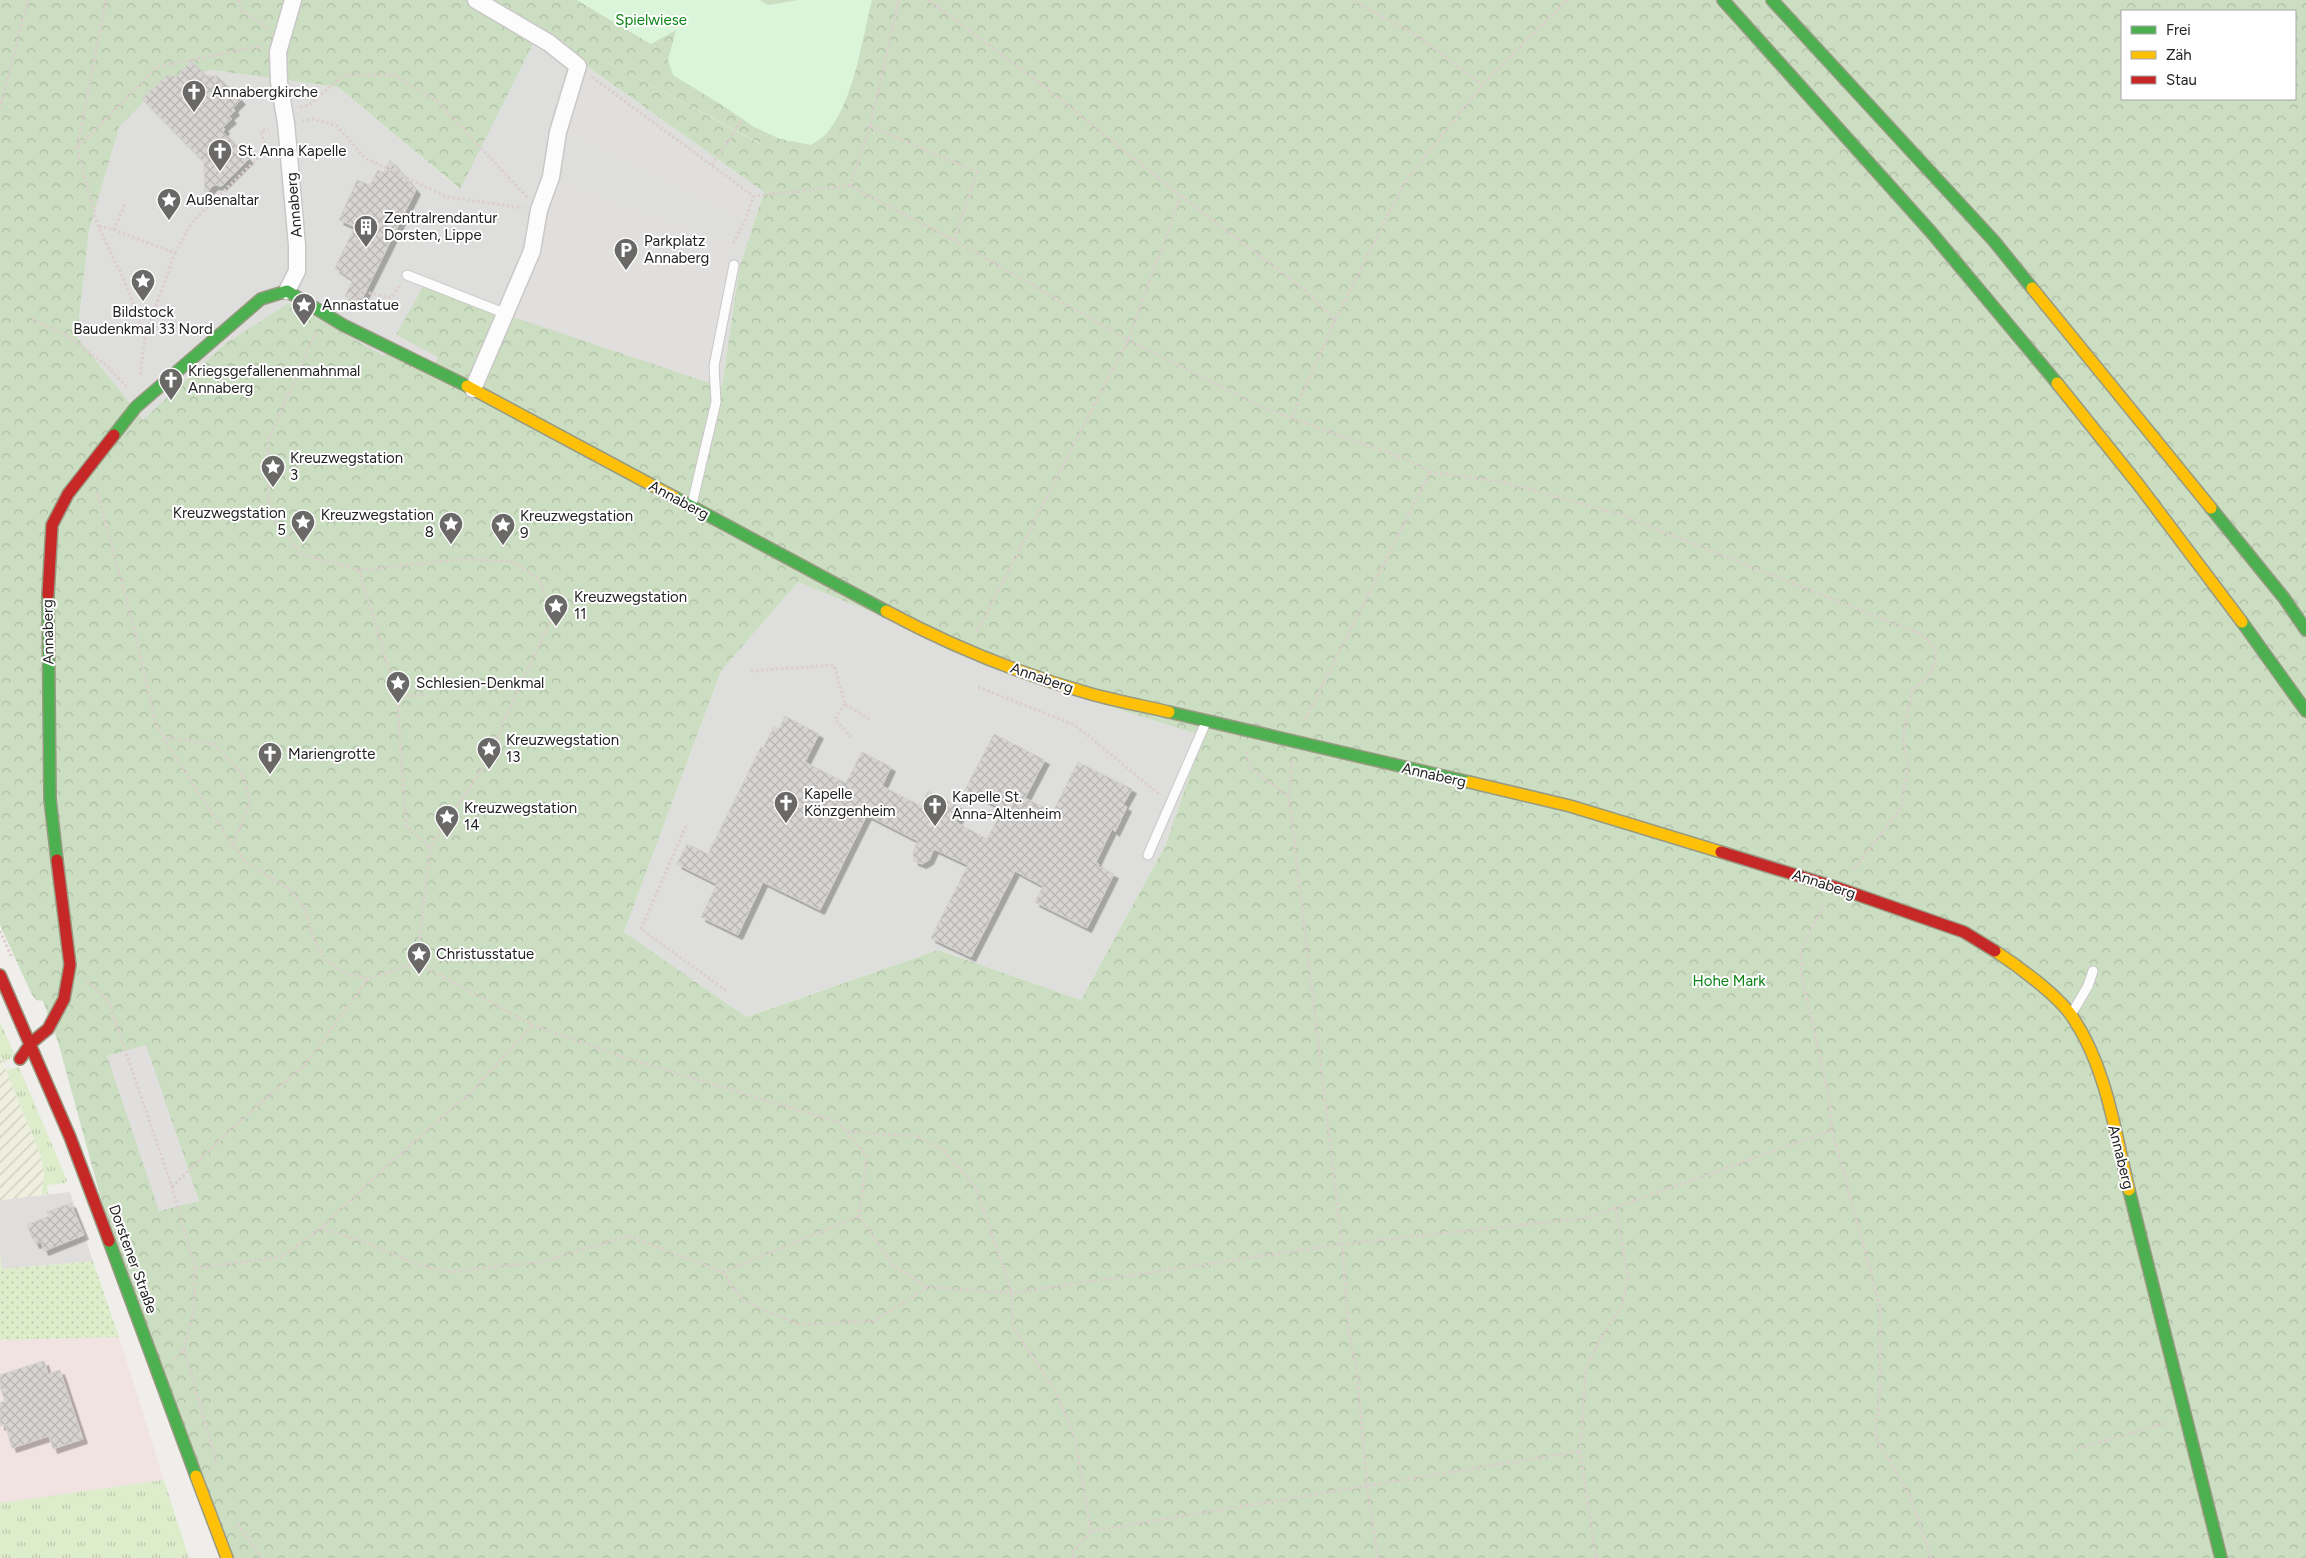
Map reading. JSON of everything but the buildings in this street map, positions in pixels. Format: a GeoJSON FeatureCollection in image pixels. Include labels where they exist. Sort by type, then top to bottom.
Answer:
{"type":"FeatureCollection","features":[{"type":"Feature","properties":{"kind":"main road"},"geometry":{"type":"LineString","coordinates":[[1722,0],[1958,264],[2062,390],[2246,626],[2306,711]]}},
{"type":"Feature","properties":{"kind":"main road"},"geometry":{"type":"LineString","coordinates":[[1772,0],[1994,241],[2284,598],[2306,630]]}},
{"type":"Feature","properties":{"kind":"main road","name":"Annaberg"},"geometry":{"type":"LineString","coordinates":[[20,1059],[31,1043],[48,1029],[64,999],[70,965],[50,799],[48,566],[52,526],[68,494],[136,402],[261,299],[288,291],[342,325],[473,389],[935,637],[987,659],[1091,694],[1293,743],[1570,806],[1838,888],[1964,932],[1987,945],[2042,986],[2070,1015],[2084,1036],[2101,1077],[2221,1558]]}},
{"type":"Feature","properties":{"kind":"main road","name":"Dorstener Straße"},"geometry":{"type":"LineString","coordinates":[[0,975],[70,1137],[227,1558]]}},
{"type":"Feature","properties":{"kind":"street","name":"Annaberg"},"geometry":{"type":"LineString","coordinates":[[288,291],[297,271],[297,245],[284,117],[280,44],[294,0]]}},
{"type":"Feature","properties":{"kind":"street"},"geometry":{"type":"LineString","coordinates":[[473,389],[504,313],[515,296],[532,251],[539,210],[551,177],[558,132],[578,66],[549,43],[476,0]]}},
{"type":"Feature","properties":{"kind":"lane"},"geometry":{"type":"LineString","coordinates":[[692,507],[716,402],[714,366],[734,265]]}},
{"type":"Feature","properties":{"kind":"lane"},"geometry":{"type":"LineString","coordinates":[[407,275],[504,313]]}},
{"type":"Feature","properties":{"kind":"lane"},"geometry":{"type":"LineString","coordinates":[[1148,855],[1206,722]]}},
{"type":"Feature","properties":{"kind":"lane"},"geometry":{"type":"LineString","coordinates":[[2070,1015],[2088,986],[2093,971]]}},
{"type":"Feature","properties":{"kind":"path"},"geometry":{"type":"LineString","coordinates":[[0,109],[28,0]]}},
{"type":"Feature","properties":{"kind":"path"},"geometry":{"type":"LineString","coordinates":[[106,0],[76,149],[98,226],[124,280],[145,336]]}},
{"type":"Feature","properties":{"kind":"path"},"geometry":{"type":"LineString","coordinates":[[238,0],[242,12],[280,44]]}},
{"type":"Feature","properties":{"kind":"path"},"geometry":{"type":"LineString","coordinates":[[850,186],[870,126],[899,0]]}},
{"type":"Feature","properties":{"kind":"path"},"geometry":{"type":"LineString","coordinates":[[928,0],[1041,84],[1181,196],[1306,291],[1335,320]]}},
{"type":"Feature","properties":{"kind":"path"},"geometry":{"type":"LineString","coordinates":[[1351,0],[1418,36],[1482,85]]}},
{"type":"Feature","properties":{"kind":"path"},"geometry":{"type":"LineString","coordinates":[[1291,419],[1335,320],[1404,183],[1482,85],[1567,0]]}},
{"type":"Feature","properties":{"kind":"path"},"geometry":{"type":"LineString","coordinates":[[76,149],[157,67],[255,46],[280,44]]}},
{"type":"Feature","properties":{"kind":"path"},"geometry":{"type":"LineString","coordinates":[[578,66],[753,196],[850,186],[954,240],[1128,340],[1264,408],[1411,461],[1430,472],[1504,482],[1616,513],[1923,634],[1935,650],[1936,659],[1931,672],[1912,691],[1908,704],[1903,738],[1908,764],[1901,808],[1876,842],[1820,910],[1801,950],[1801,973],[1829,1097],[1832,1130],[1880,1306],[1880,1394],[1875,1436],[1911,1498],[1931,1558]]}},
{"type":"Feature","properties":{"kind":"path"},"geometry":{"type":"LineString","coordinates":[[136,402],[145,336],[175,253],[192,222],[266,150],[261,131],[309,105],[344,75],[395,75],[438,102],[539,210]]}},
{"type":"Feature","properties":{"kind":"path"},"geometry":{"type":"LineString","coordinates":[[284,117],[312,119],[336,126],[365,158],[447,197],[539,210]]}},
{"type":"Feature","properties":{"kind":"path"},"geometry":{"type":"LineString","coordinates":[[712,165],[743,119]]}},
{"type":"Feature","properties":{"kind":"path"},"geometry":{"type":"LineString","coordinates":[[870,126],[977,172],[954,240]]}},
{"type":"Feature","properties":{"kind":"path"},"geometry":{"type":"LineString","coordinates":[[733,243],[745,221],[753,196]]}},
{"type":"Feature","properties":{"kind":"path"},"geometry":{"type":"LineString","coordinates":[[987,659],[976,632],[1128,340],[1181,196]]}},
{"type":"Feature","properties":{"kind":"path"},"geometry":{"type":"LineString","coordinates":[[114,230],[125,204]]}},
{"type":"Feature","properties":{"kind":"path"},"geometry":{"type":"LineString","coordinates":[[98,226],[114,230],[175,253]]}},
{"type":"Feature","properties":{"kind":"path"},"geometry":{"type":"LineString","coordinates":[[342,325],[361,291],[391,298],[407,275]]}},
{"type":"Feature","properties":{"kind":"path"},"geometry":{"type":"LineString","coordinates":[[325,315],[307,349],[268,441],[269,512],[301,554],[360,570],[464,559],[513,562],[540,580],[552,618],[516,692],[488,760],[430,847],[417,963]]}},
{"type":"Feature","properties":{"kind":"path"},"geometry":{"type":"LineString","coordinates":[[32,319],[66,335],[106,366],[136,402]]}},
{"type":"Feature","properties":{"kind":"path"},"geometry":{"type":"LineString","coordinates":[[89,465],[133,624],[155,720],[163,737],[233,846],[247,863],[289,888],[304,907],[313,937],[325,960],[343,972],[368,978],[417,963],[533,1025],[626,1058],[838,1122],[867,1156],[859,1216],[894,1266],[928,1287],[1012,1293],[1342,1244],[1586,1218],[1616,1209],[1832,1130]]}},
{"type":"Feature","properties":{"kind":"path"},"geometry":{"type":"LineString","coordinates":[[1378,1558],[1366,1486],[1357,1372],[1349,1333],[1342,1244],[1289,797],[1293,743],[1430,472]]}},
{"type":"Feature","properties":{"kind":"path"},"geometry":{"type":"LineString","coordinates":[[360,570],[397,696],[406,826],[430,847]]}},
{"type":"Feature","properties":{"kind":"path"},"geometry":{"type":"LineString","coordinates":[[751,671],[834,665],[845,704],[871,720]]}},
{"type":"Feature","properties":{"kind":"path"},"geometry":{"type":"LineString","coordinates":[[978,687],[1075,725],[1170,804]]}},
{"type":"Feature","properties":{"kind":"path"},"geometry":{"type":"LineString","coordinates":[[397,696],[427,694]]}},
{"type":"Feature","properties":{"kind":"path"},"geometry":{"type":"LineString","coordinates":[[845,704],[835,719],[852,738]]}},
{"type":"Feature","properties":{"kind":"path"},"geometry":{"type":"LineString","coordinates":[[1241,729],[1250,768],[1289,797]]}},
{"type":"Feature","properties":{"kind":"path"},"geometry":{"type":"LineString","coordinates":[[163,737],[214,744],[243,775],[250,801],[233,846]]}},
{"type":"Feature","properties":{"kind":"path"},"geometry":{"type":"LineString","coordinates":[[686,826],[641,929],[728,992]]}},
{"type":"Feature","properties":{"kind":"path"},"geometry":{"type":"LineString","coordinates":[[70,965],[108,1000],[172,1187],[194,1268],[194,1310],[184,1349],[161,1378]]}},
{"type":"Feature","properties":{"kind":"path"},"geometry":{"type":"LineString","coordinates":[[172,1187],[233,1127],[305,1065],[368,978]]}},
{"type":"Feature","properties":{"kind":"path"},"geometry":{"type":"LineString","coordinates":[[194,1268],[281,1257],[321,1228],[388,1164],[471,1092],[533,1025]]}},
{"type":"Feature","properties":{"kind":"path"},"geometry":{"type":"LineString","coordinates":[[847,1132],[916,1136],[943,1150],[975,1186],[1012,1293],[1013,1327],[1056,1392],[1075,1438],[1091,1532]]}},
{"type":"Feature","properties":{"kind":"path"},"geometry":{"type":"LineString","coordinates":[[1596,1558],[1580,1451],[1586,1367],[1602,1336],[1622,1306],[1628,1276],[1616,1209]]}},
{"type":"Feature","properties":{"kind":"path"},"geometry":{"type":"LineString","coordinates":[[723,1272],[859,1216]]}},
{"type":"Feature","properties":{"kind":"path"},"geometry":{"type":"LineString","coordinates":[[321,1228],[370,1244],[414,1264],[447,1272],[542,1262],[628,1236],[723,1272],[743,1301],[801,1325],[874,1321],[928,1287]]}},
{"type":"Feature","properties":{"kind":"path"},"geometry":{"type":"LineString","coordinates":[[184,1349],[219,1473]]}},
{"type":"Feature","properties":{"kind":"path"},"geometry":{"type":"LineString","coordinates":[[2075,1449],[2187,1417]]}},
{"type":"Feature","properties":{"kind":"path"},"geometry":{"type":"LineString","coordinates":[[1074,1558],[1073,1552],[1091,1532],[1580,1451]]}},
{"type":"Feature","properties":{"kind":"path"},"geometry":{"type":"LineString","coordinates":[[235,1519],[262,1558]]}},
{"type":"Feature","properties":{"kind":"shaded area"},"geometry":{"type":"Polygon","coordinates":[[[539,32],[764,192],[739,269],[722,387],[225,344],[143,421],[77,337],[89,230],[118,127],[165,80],[210,70],[338,87],[459,189],[539,32]]]}},
{"type":"Feature","properties":{"kind":"shaded area"},"geometry":{"type":"Polygon","coordinates":[[[578,66],[753,196],[745,221],[558,132],[578,66]]]}},
{"type":"Feature","properties":{"kind":"shaded area","name":"Parkplatz Annaberg"},"geometry":{"type":"Polygon","coordinates":[[[551,177],[733,243],[707,382],[505,313],[551,177]]]}},
{"type":"Feature","properties":{"kind":"shaded area"},"geometry":{"type":"Polygon","coordinates":[[[382,327],[438,357],[432,369],[376,339],[382,327]]]}},
{"type":"Feature","properties":{"kind":"shaded area"},"geometry":{"type":"Polygon","coordinates":[[[798,582],[1076,696],[1203,736],[1166,844],[1081,1000],[938,950],[745,1017],[624,932],[721,671],[798,582]]]}},
{"type":"Feature","properties":{"kind":"shaded area"},"geometry":{"type":"Polygon","coordinates":[[[146,1045],[199,1201],[159,1211],[107,1056],[146,1045]]]}},
{"type":"Feature","properties":{"kind":"shaded area"},"geometry":{"type":"Polygon","coordinates":[[[70,1192],[93,1261],[2,1269],[0,1253],[0,1200],[70,1192]]]}},
{"type":"Feature","properties":{"kind":"shaded area"},"geometry":{"type":"Polygon","coordinates":[[[119,1337],[164,1480],[0,1503],[0,1340],[119,1337]]]}},
{"type":"Feature","properties":{"kind":"green space","name":"Hohe Mark"},"geometry":{"type":"Polygon","coordinates":[[[0,0],[577,0],[651,44],[692,0],[2306,0],[2306,1558],[227,1558],[117,1257],[58,1042],[43,1001],[36,1000],[0,925],[0,0]],[[539,32],[460,189],[338,87],[210,70],[165,80],[119,127],[89,230],[77,337],[143,420],[225,344],[289,303],[384,356],[423,287],[722,387],[739,269],[764,192],[539,32]],[[574,44],[760,144],[761,144],[574,44]],[[798,582],[721,671],[624,932],[746,1017],[938,950],[1081,1000],[1166,844],[1203,736],[1076,696],[798,582]]]}},
{"type":"Feature","properties":{"kind":"green space","name":"Spielwiese"},"geometry":{"type":"Polygon","coordinates":[[[577,0],[760,0],[768,5],[798,0],[872,0],[856,70],[844,105],[836,121],[826,134],[811,145],[780,139],[754,127],[673,75],[668,60],[676,30],[651,44],[577,0]]]}},
{"type":"Feature","properties":{"kind":"green space"},"geometry":{"type":"Polygon","coordinates":[[[0,1022],[14,1053],[13,1057],[3,1063],[0,1056],[0,1022]]]}},
{"type":"Feature","properties":{"kind":"green space"},"geometry":{"type":"Polygon","coordinates":[[[0,1056],[41,1156],[44,1175],[42,1195],[0,1200],[0,1056]]]}},
{"type":"Feature","properties":{"kind":"green space"},"geometry":{"type":"Polygon","coordinates":[[[19,1067],[67,1180],[65,1183],[47,1185],[48,1194],[42,1195],[44,1175],[41,1156],[6,1070],[19,1067]]]}},
{"type":"Feature","properties":{"kind":"green space"},"geometry":{"type":"Polygon","coordinates":[[[0,1253],[2,1269],[93,1261],[119,1337],[0,1340],[0,1253]]]}},
{"type":"Feature","properties":{"kind":"green space"},"geometry":{"type":"Polygon","coordinates":[[[164,1480],[189,1558],[0,1558],[0,1503],[164,1480]]]}},
{"type":"Feature","properties":{"kind":"traffic: fast"},"geometry":{"type":"LineString","coordinates":[[1723,0],[1931,232],[2057,383]]}},
{"type":"Feature","properties":{"kind":"traffic: fast"},"geometry":{"type":"LineString","coordinates":[[1772,0],[1994,241],[2032,288]]}},
{"type":"Feature","properties":{"kind":"traffic: fast"},"geometry":{"type":"LineString","coordinates":[[114,435],[136,407],[261,299],[287,291],[343,325],[467,386]]}},
{"type":"Feature","properties":{"kind":"traffic: fast"},"geometry":{"type":"LineString","coordinates":[[674,497],[886,611]]}},
{"type":"Feature","properties":{"kind":"traffic: fast"},"geometry":{"type":"LineString","coordinates":[[2211,508],[2284,598],[2306,630]]}},
{"type":"Feature","properties":{"kind":"traffic: fast"},"geometry":{"type":"LineString","coordinates":[[48,595],[50,799],[57,860]]}},
{"type":"Feature","properties":{"kind":"traffic: fast"},"geometry":{"type":"LineString","coordinates":[[2242,622],[2306,711]]}},
{"type":"Feature","properties":{"kind":"traffic: fast"},"geometry":{"type":"LineString","coordinates":[[1169,712],[1469,782]]}},
{"type":"Feature","properties":{"kind":"traffic: fast"},"geometry":{"type":"LineString","coordinates":[[2129,1190],[2221,1558]]}},
{"type":"Feature","properties":{"kind":"traffic: fast"},"geometry":{"type":"LineString","coordinates":[[109,1241],[196,1476]]}},
{"type":"Feature","properties":{"kind":"traffic: slow"},"geometry":{"type":"LineString","coordinates":[[2032,288],[2211,508]]}},
{"type":"Feature","properties":{"kind":"traffic: slow"},"geometry":{"type":"LineString","coordinates":[[2057,383],[2138,484],[2242,622]]}},
{"type":"Feature","properties":{"kind":"traffic: slow"},"geometry":{"type":"LineString","coordinates":[[467,386],[674,497]]}},
{"type":"Feature","properties":{"kind":"traffic: slow"},"geometry":{"type":"LineString","coordinates":[[886,611],[935,636],[1038,678],[1091,694],[1169,712]]}},
{"type":"Feature","properties":{"kind":"traffic: slow"},"geometry":{"type":"LineString","coordinates":[[1469,782],[1570,806],[1721,852]]}},
{"type":"Feature","properties":{"kind":"traffic: slow"},"geometry":{"type":"LineString","coordinates":[[1995,951],[2025,972],[2056,998],[2071,1015],[2083,1034],[2093,1055],[2108,1100],[2129,1190]]}},
{"type":"Feature","properties":{"kind":"traffic: slow"},"geometry":{"type":"LineString","coordinates":[[196,1476],[227,1558]]}},
{"type":"Feature","properties":{"kind":"traffic: jam"},"geometry":{"type":"LineString","coordinates":[[48,595],[52,525],[68,494],[114,435]]}},
{"type":"Feature","properties":{"kind":"traffic: jam"},"geometry":{"type":"LineString","coordinates":[[1721,852],[1838,888],[1964,932],[1995,951]]}},
{"type":"Feature","properties":{"kind":"traffic: jam"},"geometry":{"type":"LineString","coordinates":[[20,1059],[31,1043],[48,1029],[64,999],[70,965],[57,860]]}},
{"type":"Feature","properties":{"kind":"traffic: jam"},"geometry":{"type":"LineString","coordinates":[[0,975],[70,1137],[109,1241]]}},
{"type":"Feature","properties":{"kind":"place","name":"Annabergkirche"},"geometry":{"type":"Point","coordinates":[194,113]}},
{"type":"Feature","properties":{"kind":"place","name":"St. Anna Kapelle"},"geometry":{"type":"Point","coordinates":[220,172]}},
{"type":"Feature","properties":{"kind":"place","name":"Außenaltar"},"geometry":{"type":"Point","coordinates":[169,221]}},
{"type":"Feature","properties":{"kind":"place","name":"Zentralrendantur Dorsten, Lippe"},"geometry":{"type":"Point","coordinates":[366,248]}},
{"type":"Feature","properties":{"kind":"place","name":"Parkplatz Annaberg"},"geometry":{"type":"Point","coordinates":[626,271]}},
{"type":"Feature","properties":{"kind":"place","name":"Bildstock Baudenkmal 33 Nord"},"geometry":{"type":"Point","coordinates":[143,302]}},
{"type":"Feature","properties":{"kind":"place","name":"Annastatue"},"geometry":{"type":"Point","coordinates":[304,326]}},
{"type":"Feature","properties":{"kind":"place","name":"Kriegsgefallenenmahnmal Annaberg"},"geometry":{"type":"Point","coordinates":[171,401]}},
{"type":"Feature","properties":{"kind":"place","name":"Kreuzwegstation 3"},"geometry":{"type":"Point","coordinates":[273,488]}},
{"type":"Feature","properties":{"kind":"place","name":"Kreuzwegstation 5"},"geometry":{"type":"Point","coordinates":[303,543]}},
{"type":"Feature","properties":{"kind":"place","name":"Kreuzwegstation 8"},"geometry":{"type":"Point","coordinates":[451,545]}},
{"type":"Feature","properties":{"kind":"place","name":"Kreuzwegstation 9"},"geometry":{"type":"Point","coordinates":[503,546]}},
{"type":"Feature","properties":{"kind":"place","name":"Kreuzwegstation 11"},"geometry":{"type":"Point","coordinates":[556,627]}},
{"type":"Feature","properties":{"kind":"place","name":"Schlesien-Denkmal"},"geometry":{"type":"Point","coordinates":[398,704]}},
{"type":"Feature","properties":{"kind":"place","name":"Kreuzwegstation 13"},"geometry":{"type":"Point","coordinates":[489,770]}},
{"type":"Feature","properties":{"kind":"place","name":"Mariengrotte"},"geometry":{"type":"Point","coordinates":[270,775]}},
{"type":"Feature","properties":{"kind":"place","name":"Kapelle Könzgenheim"},"geometry":{"type":"Point","coordinates":[786,824]}},
{"type":"Feature","properties":{"kind":"place","name":"Kapelle St. Anna-Altenheim"},"geometry":{"type":"Point","coordinates":[935,827]}},
{"type":"Feature","properties":{"kind":"place","name":"Kreuzwegstation 14"},"geometry":{"type":"Point","coordinates":[447,838]}},
{"type":"Feature","properties":{"kind":"place","name":"Christusstatue"},"geometry":{"type":"Point","coordinates":[419,975]}}]}
